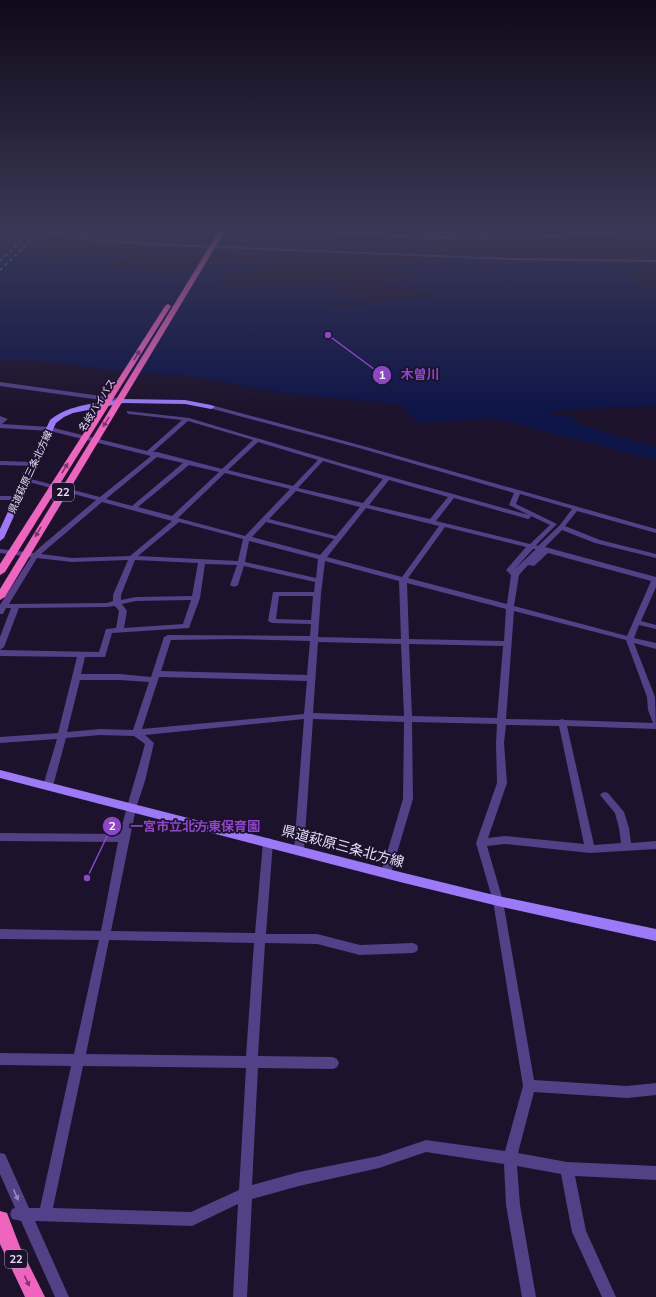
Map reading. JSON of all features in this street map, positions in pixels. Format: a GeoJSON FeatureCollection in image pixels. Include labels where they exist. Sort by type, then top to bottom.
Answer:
{"type":"FeatureCollection","features":[{"type":"Feature","properties":{"kind":"highway","name":"名岐バイパス"},"geometry":{"type":"LineString","coordinates":[[0,572],[178,292]]}},
{"type":"Feature","properties":{"kind":"highway","name":"名岐バイパス"},"geometry":{"type":"LineString","coordinates":[[0,597],[185,292]]}},
{"type":"Feature","properties":{"kind":"highway","name":"22"},"geometry":{"type":"LineString","coordinates":[[14,1216],[13,1253],[35,1297]]}},
{"type":"Feature","properties":{"kind":"main road","name":"県道萩原三条北方線"},"geometry":{"type":"LineString","coordinates":[[0,538],[56,418],[67,412],[123,401],[185,402],[211,407]]}},
{"type":"Feature","properties":{"kind":"main road","name":"県道萩原三条北方線"},"geometry":{"type":"LineString","coordinates":[[0,774],[498,901],[656,935]]}},
{"type":"Feature","properties":{"kind":"street"},"geometry":{"type":"LineString","coordinates":[[0,384],[123,401]]}},
{"type":"Feature","properties":{"kind":"street"},"geometry":{"type":"LineString","coordinates":[[0,390],[56,392]]}},
{"type":"Feature","properties":{"kind":"street"},"geometry":{"type":"LineString","coordinates":[[211,407],[656,531]]}},
{"type":"Feature","properties":{"kind":"street"},"geometry":{"type":"LineString","coordinates":[[129,412],[187,419],[322,459],[555,524]]}},
{"type":"Feature","properties":{"kind":"street"},"geometry":{"type":"LineString","coordinates":[[0,418],[5,418],[0,423]]}},
{"type":"Feature","properties":{"kind":"street"},"geometry":{"type":"LineString","coordinates":[[149,452],[187,419]]}},
{"type":"Feature","properties":{"kind":"street"},"geometry":{"type":"LineString","coordinates":[[0,426],[50,429],[149,452],[293,489],[444,524],[656,580],[629,638],[651,697],[652,710],[656,722]]}},
{"type":"Feature","properties":{"kind":"street"},"geometry":{"type":"LineString","coordinates":[[120,630],[123,611],[117,603],[117,594],[132,558],[225,472],[257,440]]}},
{"type":"Feature","properties":{"kind":"street"},"geometry":{"type":"LineString","coordinates":[[2,609],[35,556],[102,498],[157,454]]}},
{"type":"Feature","properties":{"kind":"street"},"geometry":{"type":"LineString","coordinates":[[234,585],[246,539],[322,459]]}},
{"type":"Feature","properties":{"kind":"street"},"geometry":{"type":"LineString","coordinates":[[134,507],[188,462]]}},
{"type":"Feature","properties":{"kind":"street"},"geometry":{"type":"LineString","coordinates":[[0,463],[34,464]]}},
{"type":"Feature","properties":{"kind":"street"},"geometry":{"type":"LineString","coordinates":[[299,850],[317,594],[322,558],[388,477]]}},
{"type":"Feature","properties":{"kind":"street"},"geometry":{"type":"LineString","coordinates":[[27,480],[102,498],[246,539],[656,646]]}},
{"type":"Feature","properties":{"kind":"street"},"geometry":{"type":"LineString","coordinates":[[518,492],[512,505],[555,524]]}},
{"type":"Feature","properties":{"kind":"street"},"geometry":{"type":"LineString","coordinates":[[432,521],[453,495]]}},
{"type":"Feature","properties":{"kind":"street"},"geometry":{"type":"LineString","coordinates":[[0,498],[18,498]]}},
{"type":"Feature","properties":{"kind":"street"},"geometry":{"type":"LineString","coordinates":[[529,1297],[513,1205],[510,1158],[529,1086],[498,901],[481,843],[502,783],[500,743],[510,608],[515,574],[562,526],[576,508]]}},
{"type":"Feature","properties":{"kind":"street"},"geometry":{"type":"LineString","coordinates":[[264,520],[337,538]]}},
{"type":"Feature","properties":{"kind":"street"},"geometry":{"type":"LineString","coordinates":[[386,873],[408,799],[408,718],[404,580],[444,524]]}},
{"type":"Feature","properties":{"kind":"street"},"geometry":{"type":"LineString","coordinates":[[515,574],[522,572],[555,524]]}},
{"type":"Feature","properties":{"kind":"street"},"geometry":{"type":"LineString","coordinates":[[564,528],[614,547],[656,556]]}},
{"type":"Feature","properties":{"kind":"street"},"geometry":{"type":"LineString","coordinates":[[515,574],[510,570],[539,548]]}},
{"type":"Feature","properties":{"kind":"street"},"geometry":{"type":"LineString","coordinates":[[0,551],[72,560],[132,558],[241,562],[319,581]]}},
{"type":"Feature","properties":{"kind":"street"},"geometry":{"type":"LineString","coordinates":[[169,632],[186,626],[196,598],[202,561]]}},
{"type":"Feature","properties":{"kind":"street"},"geometry":{"type":"LineString","coordinates":[[316,622],[272,621],[276,594],[317,594]]}},
{"type":"Feature","properties":{"kind":"street"},"geometry":{"type":"LineString","coordinates":[[2,609],[16,606],[107,605],[136,599],[196,598]]}},
{"type":"Feature","properties":{"kind":"street"},"geometry":{"type":"LineString","coordinates":[[0,647],[16,606]]}},
{"type":"Feature","properties":{"kind":"street"},"geometry":{"type":"LineString","coordinates":[[636,622],[656,627]]}},
{"type":"Feature","properties":{"kind":"street"},"geometry":{"type":"LineString","coordinates":[[0,653],[102,655],[108,631],[120,630],[406,642],[508,644]]}},
{"type":"Feature","properties":{"kind":"street"},"geometry":{"type":"LineString","coordinates":[[136,733],[169,632]]}},
{"type":"Feature","properties":{"kind":"street"},"geometry":{"type":"LineString","coordinates":[[48,786],[81,655]]}},
{"type":"Feature","properties":{"kind":"street"},"geometry":{"type":"LineString","coordinates":[[76,677],[312,678]]}},
{"type":"Feature","properties":{"kind":"street"},"geometry":{"type":"LineString","coordinates":[[0,740],[100,732],[136,733],[309,716],[562,722],[656,726]]}},
{"type":"Feature","properties":{"kind":"street"},"geometry":{"type":"LineString","coordinates":[[562,722],[590,849]]}},
{"type":"Feature","properties":{"kind":"street"},"geometry":{"type":"LineString","coordinates":[[44,1215],[105,936],[124,838],[150,743],[136,733]]}},
{"type":"Feature","properties":{"kind":"street"},"geometry":{"type":"LineString","coordinates":[[605,795],[619,812],[624,828],[627,847]]}},
{"type":"Feature","properties":{"kind":"street"},"geometry":{"type":"LineString","coordinates":[[0,837],[124,838]]}},
{"type":"Feature","properties":{"kind":"street"},"geometry":{"type":"LineString","coordinates":[[481,843],[505,840],[590,849],[656,845]]}},
{"type":"Feature","properties":{"kind":"street"},"geometry":{"type":"LineString","coordinates":[[240,1297],[244,1194],[252,1061],[268,842]]}},
{"type":"Feature","properties":{"kind":"street"},"geometry":{"type":"LineString","coordinates":[[0,934],[260,937],[317,939],[360,950],[413,948]]}},
{"type":"Feature","properties":{"kind":"street"},"geometry":{"type":"LineString","coordinates":[[0,1059],[333,1063]]}},
{"type":"Feature","properties":{"kind":"street"},"geometry":{"type":"LineString","coordinates":[[529,1086],[627,1092],[656,1089]]}},
{"type":"Feature","properties":{"kind":"street"},"geometry":{"type":"LineString","coordinates":[[14,1216],[44,1215],[192,1219],[244,1194],[300,1179],[379,1162],[426,1146],[510,1158],[568,1169],[656,1173]]}},
{"type":"Feature","properties":{"kind":"street"},"geometry":{"type":"LineString","coordinates":[[0,1159],[14,1216],[62,1297]]}},
{"type":"Feature","properties":{"kind":"street"},"geometry":{"type":"LineString","coordinates":[[568,1169],[579,1232],[608,1297]]}},
{"type":"Feature","properties":{"kind":"shaded area"},"geometry":{"type":"Polygon","coordinates":[[[0,292],[335,292],[328,294],[376,296],[311,311],[438,295],[422,292],[656,292],[656,406],[577,409],[545,413],[573,417],[580,425],[656,447],[656,460],[494,418],[417,423],[400,404],[286,394],[194,377],[111,370],[26,359],[0,359],[0,292]]]}},
{"type":"Feature","properties":{"kind":"place","name":"木曽川"},"geometry":{"type":"Point","coordinates":[328,335]}},
{"type":"Feature","properties":{"kind":"place","name":"一宮市立北方東保育園"},"geometry":{"type":"Point","coordinates":[87,878]}}]}
